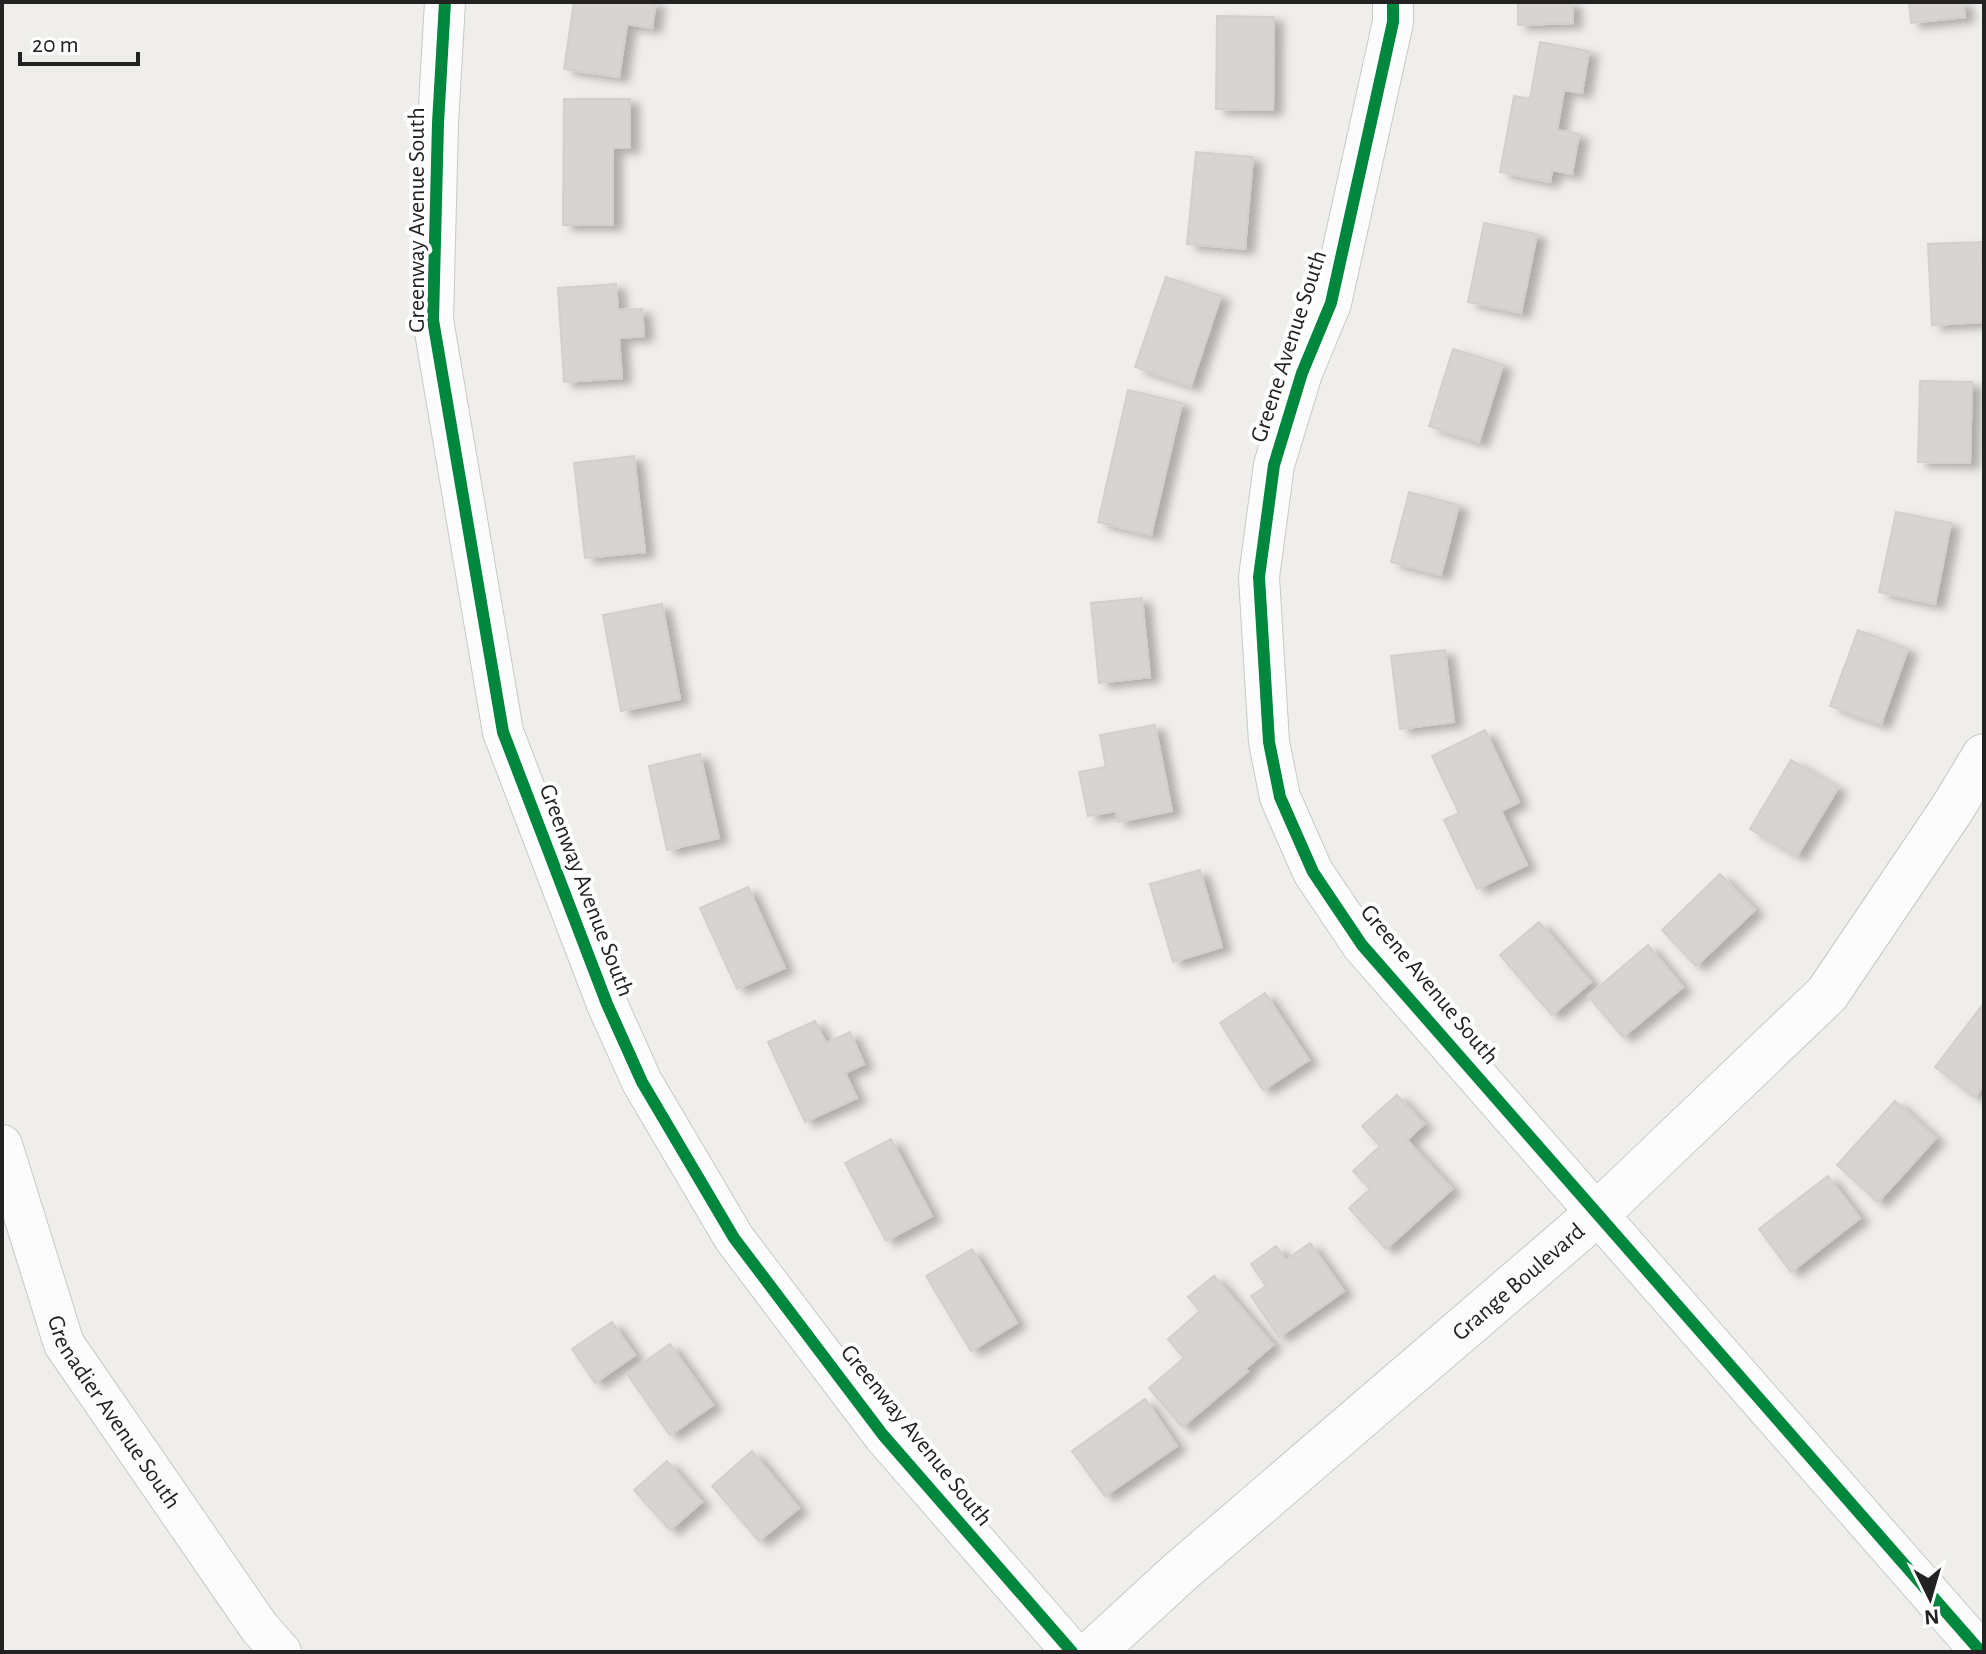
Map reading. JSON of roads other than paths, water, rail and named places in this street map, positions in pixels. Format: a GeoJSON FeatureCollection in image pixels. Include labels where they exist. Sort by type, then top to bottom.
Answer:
{"type":"FeatureCollection","features":[{"type":"Feature","properties":{"kind":"street","name":"Greenway Avenue South"},"geometry":{"type":"LineString","coordinates":[[445,2],[438,123],[433,320],[503,732],[607,1004],[642,1082],[734,1238],[883,1435],[1072,1652]]}},
{"type":"Feature","properties":{"kind":"street","name":"Greene Avenue South"},"geometry":{"type":"LineString","coordinates":[[1393,2],[1393,22],[1331,303],[1302,373],[1274,465],[1259,577],[1269,742],[1280,797],[1313,872],[1362,945],[1599,1212],[1981,1652]]}},
{"type":"Feature","properties":{"kind":"street","name":"Grange Boulevard"},"geometry":{"type":"LineString","coordinates":[[1093,1652],[1180,1572],[1599,1212],[1827,994],[1952,809],[1984,756]]}},
{"type":"Feature","properties":{"kind":"street","name":"Grenadier Avenue South"},"geometry":{"type":"LineString","coordinates":[[2,1145],[64,1344],[259,1627],[281,1652]]}}]}
